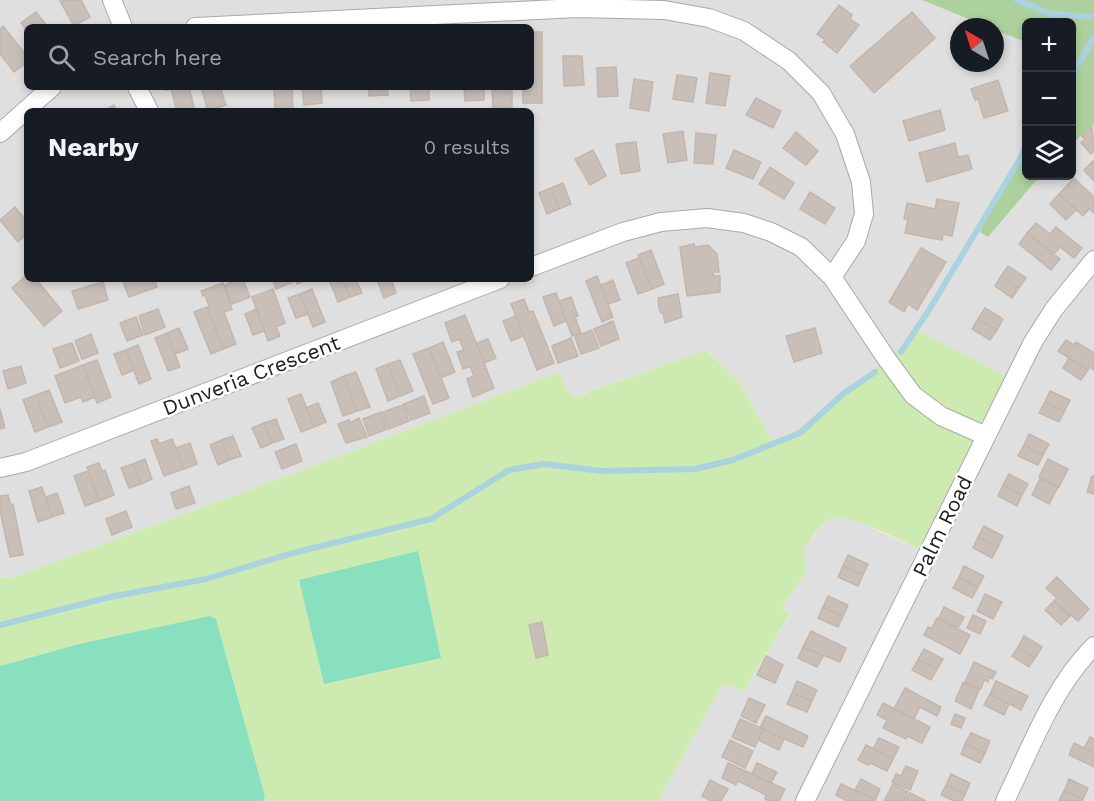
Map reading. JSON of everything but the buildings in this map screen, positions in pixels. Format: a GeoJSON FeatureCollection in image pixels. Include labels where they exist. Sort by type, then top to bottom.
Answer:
{"type":"FeatureCollection","features":[{"type":"Feature","properties":{"kind":"street"},"geometry":{"type":"LineString","coordinates":[[112,0],[122,24]]}},
{"type":"Feature","properties":{"kind":"street"},"geometry":{"type":"LineString","coordinates":[[255,24],[576,8],[664,10],[710,18],[744,31],[789,61],[821,93],[845,134],[861,182],[864,214],[856,241],[832,277]]}},
{"type":"Feature","properties":{"kind":"street"},"geometry":{"type":"LineString","coordinates":[[28,108],[49,90]]}},
{"type":"Feature","properties":{"kind":"street"},"geometry":{"type":"LineString","coordinates":[[138,90],[148,108]]}},
{"type":"Feature","properties":{"kind":"street"},"geometry":{"type":"LineString","coordinates":[[0,133],[24,112]]}},
{"type":"Feature","properties":{"kind":"street"},"geometry":{"type":"LineString","coordinates":[[534,266],[623,231],[661,222],[707,218],[744,223],[771,232],[801,247],[832,277],[885,358],[913,395],[941,416],[986,436]]}},
{"type":"Feature","properties":{"kind":"street","name":"Palm Road"},"geometry":{"type":"LineString","coordinates":[[805,801],[1034,342],[1054,309],[1094,260]]}},
{"type":"Feature","properties":{"kind":"street","name":"Dunveria Crescent"},"geometry":{"type":"LineString","coordinates":[[0,468],[36,458],[492,282]]}},
{"type":"Feature","properties":{"kind":"street"},"geometry":{"type":"LineString","coordinates":[[1005,801],[1060,689],[1076,664],[1094,646]]}},
{"type":"Feature","properties":{"kind":"shaded area"},"geometry":{"type":"Polygon","coordinates":[[[0,0],[922,0],[966,18],[950,18],[950,72],[1004,72],[1004,33],[1022,40],[1022,148],[1003,184],[988,236],[1037,180],[1076,180],[1076,140],[1094,124],[1094,801],[658,801],[723,684],[744,691],[790,615],[780,610],[806,573],[804,550],[822,525],[835,517],[854,519],[927,554],[889,359],[843,391],[798,429],[772,441],[740,383],[706,350],[571,398],[559,372],[14,577],[0,578],[0,0]]]}},
{"type":"Feature","properties":{"kind":"green space"},"geometry":{"type":"Polygon","coordinates":[[[922,0],[1094,0],[1094,124],[1076,140],[1076,18],[1022,18],[1022,40],[1004,33],[1004,18],[966,18],[922,0]]]}},
{"type":"Feature","properties":{"kind":"green space"},"geometry":{"type":"Polygon","coordinates":[[[1022,148],[1022,180],[1037,180],[988,237],[980,232],[1022,148]]]}},
{"type":"Feature","properties":{"kind":"green space"},"geometry":{"type":"Polygon","coordinates":[[[917,330],[1013,380],[927,554],[879,530],[851,520],[831,519],[822,525],[804,550],[806,573],[781,609],[790,614],[744,691],[723,684],[658,801],[263,801],[265,796],[216,619],[79,644],[0,666],[0,578],[14,577],[559,372],[572,398],[706,350],[740,383],[772,441],[798,429],[843,391],[889,359],[917,330]]]}},
{"type":"Feature","properties":{"kind":"green space"},"geometry":{"type":"Polygon","coordinates":[[[418,551],[441,658],[324,684],[299,580],[418,551]]]}},
{"type":"Feature","properties":{"kind":"green space"},"geometry":{"type":"Polygon","coordinates":[[[210,616],[216,619],[265,796],[263,801],[0,801],[0,666],[79,644],[210,616]]]}},
{"type":"Feature","properties":{"kind":"waterway"},"geometry":{"type":"LineString","coordinates":[[1017,0],[1051,14],[1094,17]]}},
{"type":"Feature","properties":{"kind":"waterway"},"geometry":{"type":"LineString","coordinates":[[1073,72],[1094,37]]}},
{"type":"Feature","properties":{"kind":"waterway"},"geometry":{"type":"LineString","coordinates":[[901,352],[929,310],[1022,156]]}},
{"type":"Feature","properties":{"kind":"waterway"},"geometry":{"type":"LineString","coordinates":[[0,625],[110,597],[206,579],[293,553],[431,519],[509,470],[544,464],[602,471],[695,469],[733,460],[800,433],[843,394],[875,372]]}}]}
